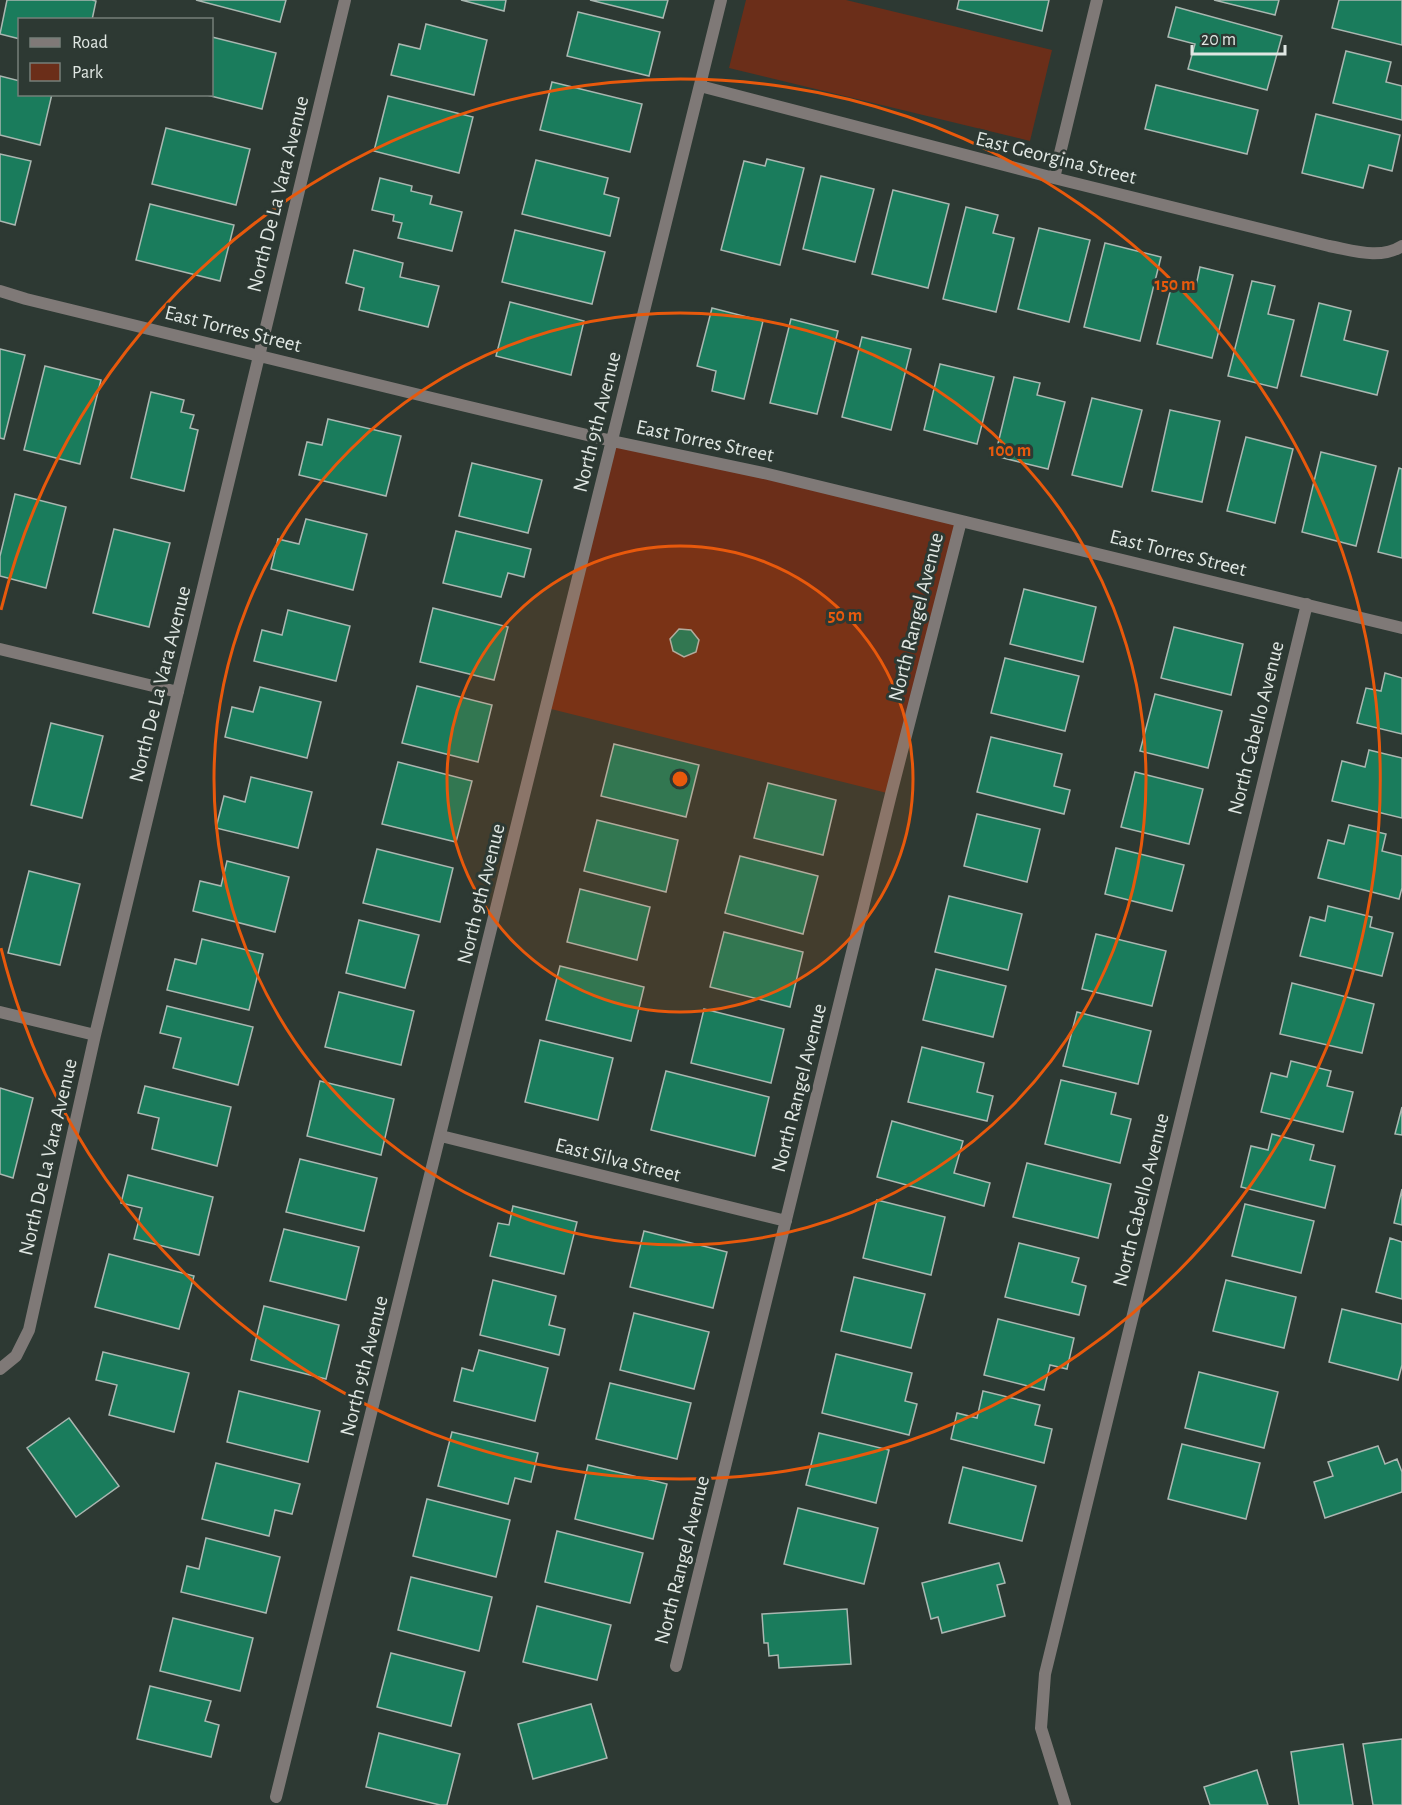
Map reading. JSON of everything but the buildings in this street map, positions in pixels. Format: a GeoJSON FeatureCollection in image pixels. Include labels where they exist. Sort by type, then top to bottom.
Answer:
{"type":"FeatureCollection","features":[{"type":"Feature","properties":{"kind":"street","name":"North De La Vara Avenue"},"geometry":{"type":"LineString","coordinates":[[0,1369],[16,1356],[29,1330],[95,1035],[345,0]]}},
{"type":"Feature","properties":{"kind":"street","name":"North 9th Avenue"},"geometry":{"type":"LineString","coordinates":[[276,1797],[721,0]]}},
{"type":"Feature","properties":{"kind":"street"},"geometry":{"type":"LineString","coordinates":[[1054,178],[1097,0]]}},
{"type":"Feature","properties":{"kind":"street","name":"East Georgina Street"},"geometry":{"type":"LineString","coordinates":[[700,86],[1054,178],[1367,254],[1395,250],[1402,246]]}},
{"type":"Feature","properties":{"kind":"street","name":"East Torres Street"},"geometry":{"type":"LineString","coordinates":[[0,291],[612,441],[768,474],[1402,628]]}},
{"type":"Feature","properties":{"kind":"street","name":"North Rangel Avenue"},"geometry":{"type":"LineString","coordinates":[[676,1666],[961,520]]}},
{"type":"Feature","properties":{"kind":"street","name":"North Cabello Avenue"},"geometry":{"type":"LineString","coordinates":[[1065,1805],[1041,1728],[1045,1674],[1307,604]]}},
{"type":"Feature","properties":{"kind":"street"},"geometry":{"type":"LineString","coordinates":[[0,649],[178,692]]}},
{"type":"Feature","properties":{"kind":"street"},"geometry":{"type":"LineString","coordinates":[[0,1012],[95,1035]]}},
{"type":"Feature","properties":{"kind":"street","name":"East Silva Street"},"geometry":{"type":"LineString","coordinates":[[441,1136],[786,1221]]}},
{"type":"Feature","properties":{"kind":"green space"},"geometry":{"type":"Polygon","coordinates":[[[746,0],[846,0],[1052,50],[1030,141],[729,68],[746,0]]]}},
{"type":"Feature","properties":{"kind":"green space"},"geometry":{"type":"Polygon","coordinates":[[[612,441],[961,521],[891,794],[547,708],[612,441]]]}}]}
